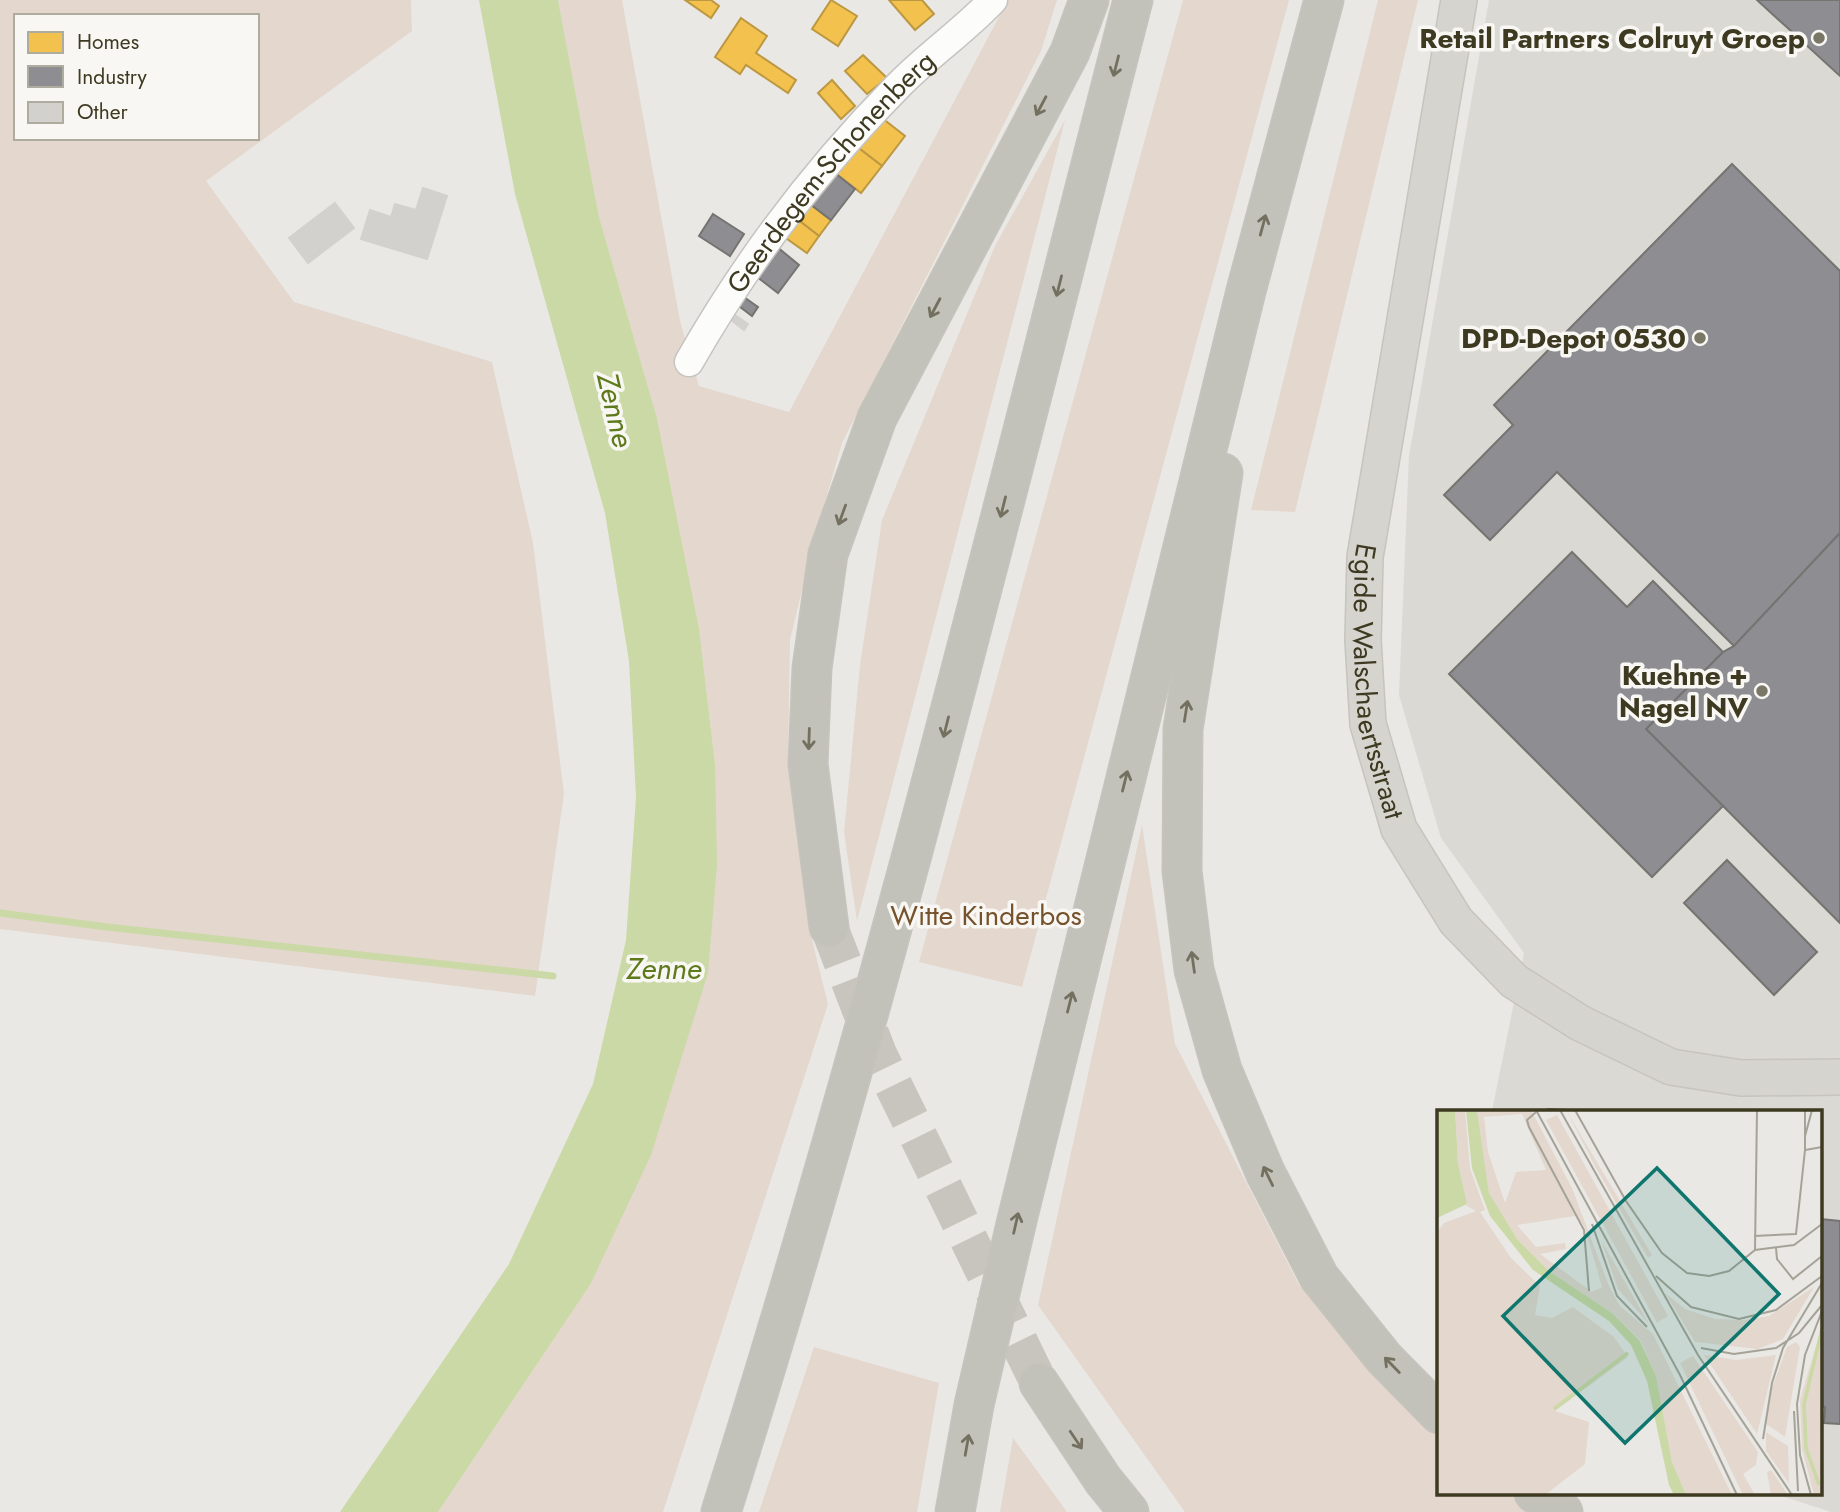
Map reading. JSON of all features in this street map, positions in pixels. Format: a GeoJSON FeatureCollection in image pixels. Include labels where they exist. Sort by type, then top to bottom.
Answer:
{"type":"FeatureCollection","features":[{"type":"Feature","properties":{"kind":"highway"},"geometry":{"type":"LineString","coordinates":[[829,927],[808,764],[812,668],[828,554],[877,418],[1070,52],[1089,0]]}},
{"type":"Feature","properties":{"kind":"highway"},"geometry":{"type":"LineString","coordinates":[[722,1512],[835,1132],[892,928],[1133,0]]}},
{"type":"Feature","properties":{"kind":"highway"},"geometry":{"type":"LineString","coordinates":[[955,1512],[974,1405],[1017,1220],[1246,291],[1324,0]]}},
{"type":"Feature","properties":{"kind":"highway"},"geometry":{"type":"LineString","coordinates":[[1246,291],[1217,515],[1183,729],[1182,871],[1194,970],[1222,1070],[1265,1172],[1319,1277],[1384,1358],[1437,1412]]}},
{"type":"Feature","properties":{"kind":"highway"},"geometry":{"type":"LineString","coordinates":[[1039,1383],[1103,1480],[1129,1512]]}},
{"type":"Feature","properties":{"kind":"highway"},"geometry":{"type":"LineString","coordinates":[[1536,1494],[1563,1512]]}},
{"type":"Feature","properties":{"kind":"main road","name":"Egide Walschaertsstraat"},"geometry":{"type":"LineString","coordinates":[[1459,0],[1365,557],[1363,640],[1368,724],[1399,829],[1456,921],[1514,981],[1580,1023],[1671,1067],[1741,1078],[1840,1076]]}},
{"type":"Feature","properties":{"kind":"street","name":"Geerdegem-Schonenberg"},"geometry":{"type":"LineString","coordinates":[[689,362],[721,306],[762,248],[842,146],[900,84],[993,0]]}},
{"type":"Feature","properties":{"kind":"shaded area"},"geometry":{"type":"Polygon","coordinates":[[[1489,0],[1840,0],[1840,1512],[1831,1512],[1776,1494],[1822,1494],[1822,1110],[1492,1110],[1524,953],[1441,838],[1399,695],[1409,456],[1489,0]]]}},
{"type":"Feature","properties":{"kind":"green space"},"geometry":{"type":"Polygon","coordinates":[[[0,0],[411,0],[412,31],[206,181],[294,302],[492,362],[533,543],[564,794],[535,996],[0,929],[0,0]]]}},
{"type":"Feature","properties":{"kind":"green space"},"geometry":{"type":"Polygon","coordinates":[[[558,0],[622,0],[680,321],[699,386],[789,412],[1008,0],[1057,0],[1041,51],[842,443],[814,540],[790,640],[788,764],[815,930],[810,932],[828,1004],[663,1512],[438,1512],[590,1285],[715,764],[699,628],[657,418],[599,217],[558,0]]]}},
{"type":"Feature","properties":{"kind":"green space","name":"Witte Kinderbos"},"geometry":{"type":"Polygon","coordinates":[[[1183,0],[1289,0],[1022,987],[919,962],[1183,0]]]}},
{"type":"Feature","properties":{"kind":"green space"},"geometry":{"type":"Polygon","coordinates":[[[1378,0],[1418,0],[1295,512],[1251,510],[1378,0]]]}},
{"type":"Feature","properties":{"kind":"green space"},"geometry":{"type":"Polygon","coordinates":[[[1065,120],[857,921],[844,832],[860,665],[882,520],[995,246],[1065,120]]]}},
{"type":"Feature","properties":{"kind":"green space"},"geometry":{"type":"Polygon","coordinates":[[[1142,825],[1175,1044],[1299,1285],[1437,1428],[1437,1494],[1511,1494],[1538,1512],[1185,1512],[1038,1305],[1142,825]]]}},
{"type":"Feature","properties":{"kind":"green space"},"geometry":{"type":"Polygon","coordinates":[[[814,1347],[939,1383],[917,1512],[759,1512],[814,1347]]]}},
{"type":"Feature","properties":{"kind":"green space"},"geometry":{"type":"Polygon","coordinates":[[[1013,1438],[1067,1512],[1000,1512],[1013,1438]]]}},
{"type":"Feature","properties":{"kind":"water","name":"Zenne"},"geometry":{"type":"Polygon","coordinates":[[[479,0],[558,0],[599,217],[657,418],[699,628],[715,764],[717,864],[708,973],[651,1155],[590,1285],[438,1512],[340,1512],[509,1264],[593,1084],[626,940],[636,797],[629,661],[605,513],[515,194],[479,0]]]}},
{"type":"Feature","properties":{"kind":"building: Homes"},"geometry":{"type":"Polygon","coordinates":[[[685,0],[711,0],[719,6],[711,18],[685,0]]]}},
{"type":"Feature","properties":{"kind":"building: Homes"},"geometry":{"type":"Polygon","coordinates":[[[831,0],[857,16],[838,46],[812,29],[831,0]]]}},
{"type":"Feature","properties":{"kind":"building: Homes"},"geometry":{"type":"Polygon","coordinates":[[[889,0],[922,0],[934,14],[915,30],[889,0]]]}},
{"type":"Feature","properties":{"kind":"building: Homes"},"geometry":{"type":"Polygon","coordinates":[[[741,18],[767,36],[756,53],[796,80],[788,93],[746,65],[740,74],[715,57],[741,18]]]}},
{"type":"Feature","properties":{"kind":"building: Homes"},"geometry":{"type":"Polygon","coordinates":[[[863,55],[887,78],[867,94],[845,71],[863,55]]]}},
{"type":"Feature","properties":{"kind":"building: Homes"},"geometry":{"type":"Polygon","coordinates":[[[832,80],[855,106],[841,119],[818,93],[832,80]]]}},
{"type":"Feature","properties":{"kind":"building: Homes"},"geometry":{"type":"Polygon","coordinates":[[[882,118],[905,136],[882,166],[856,146],[882,118]]]}},
{"type":"Feature","properties":{"kind":"building: Homes"},"geometry":{"type":"Polygon","coordinates":[[[856,146],[882,166],[861,193],[835,173],[856,146]]]}},
{"type":"Feature","properties":{"kind":"building: Homes"},"geometry":{"type":"Polygon","coordinates":[[[810,204],[831,220],[819,236],[797,219],[810,204]]]}},
{"type":"Feature","properties":{"kind":"building: Homes"},"geometry":{"type":"Polygon","coordinates":[[[797,219],[819,236],[807,253],[783,236],[797,219]]]}},
{"type":"Feature","properties":{"kind":"building: Industry","name":"Retail Partners Colruyt Groep"},"geometry":{"type":"Polygon","coordinates":[[[1757,0],[1840,0],[1840,76],[1757,0]]]}},
{"type":"Feature","properties":{"kind":"building: Industry","name":"DPD-Depot 0530"},"geometry":{"type":"Polygon","coordinates":[[[1732,164],[1840,271],[1840,533],[1734,646],[1557,472],[1490,540],[1444,495],[1513,425],[1494,405],[1732,164]]]}},
{"type":"Feature","properties":{"kind":"building: Industry"},"geometry":{"type":"Polygon","coordinates":[[[835,173],[855,189],[831,220],[810,204],[835,173]]]}},
{"type":"Feature","properties":{"kind":"building: Industry"},"geometry":{"type":"Polygon","coordinates":[[[713,214],[744,234],[730,256],[699,236],[713,214]]]}},
{"type":"Feature","properties":{"kind":"building: Industry"},"geometry":{"type":"Polygon","coordinates":[[[776,246],[799,265],[778,293],[757,277],[776,246]]]}},
{"type":"Feature","properties":{"kind":"building: Industry"},"geometry":{"type":"Polygon","coordinates":[[[741,295],[758,307],[752,316],[735,303],[741,295]]]}},
{"type":"Feature","properties":{"kind":"building: Industry","name":"Kuehne + Nagel NV"},"geometry":{"type":"Polygon","coordinates":[[[1840,533],[1840,923],[1646,729],[1723,652],[1734,646],[1840,533]]]}},
{"type":"Feature","properties":{"kind":"building: Industry"},"geometry":{"type":"Polygon","coordinates":[[[1572,552],[1627,607],[1653,581],[1723,652],[1646,729],[1723,806],[1652,877],[1449,674],[1572,552]]]}},
{"type":"Feature","properties":{"kind":"building: Industry"},"geometry":{"type":"Polygon","coordinates":[[[1727,860],[1817,952],[1774,995],[1684,903],[1727,860]]]}},
{"type":"Feature","properties":{"kind":"building: Industry"},"geometry":{"type":"Polygon","coordinates":[[[1822,1219],[1840,1221],[1840,1424],[1824,1423],[1825,1407],[1822,1406],[1822,1219]]]}},
{"type":"Feature","properties":{"kind":"building: Other"},"geometry":{"type":"Polygon","coordinates":[[[423,188],[447,196],[427,259],[361,239],[370,210],[391,217],[395,204],[416,210],[423,188]]]}},
{"type":"Feature","properties":{"kind":"building: Other"},"geometry":{"type":"Polygon","coordinates":[[[335,203],[354,228],[308,263],[289,238],[335,203]]]}},
{"type":"Feature","properties":{"kind":"building: Other"},"geometry":{"type":"Polygon","coordinates":[[[735,315],[748,324],[744,330],[731,320],[735,315]]]}},
{"type":"Feature","properties":{"kind":"waterway"},"geometry":{"type":"LineString","coordinates":[[0,913],[553,976]]}},
{"type":"Feature","properties":{"kind":"tunnel"},"geometry":{"type":"LineString","coordinates":[[829,927],[878,1054],[1039,1383]]}},
{"type":"Feature","properties":{"kind":"place","name":"Retail Partners Colruyt Groep"},"geometry":{"type":"Point","coordinates":[1819,38]}},
{"type":"Feature","properties":{"kind":"place","name":"DPD-Depot 0530"},"geometry":{"type":"Point","coordinates":[1700,338]}},
{"type":"Feature","properties":{"kind":"place","name":"Kuehne + Nagel NV"},"geometry":{"type":"Point","coordinates":[1762,691]}}]}
